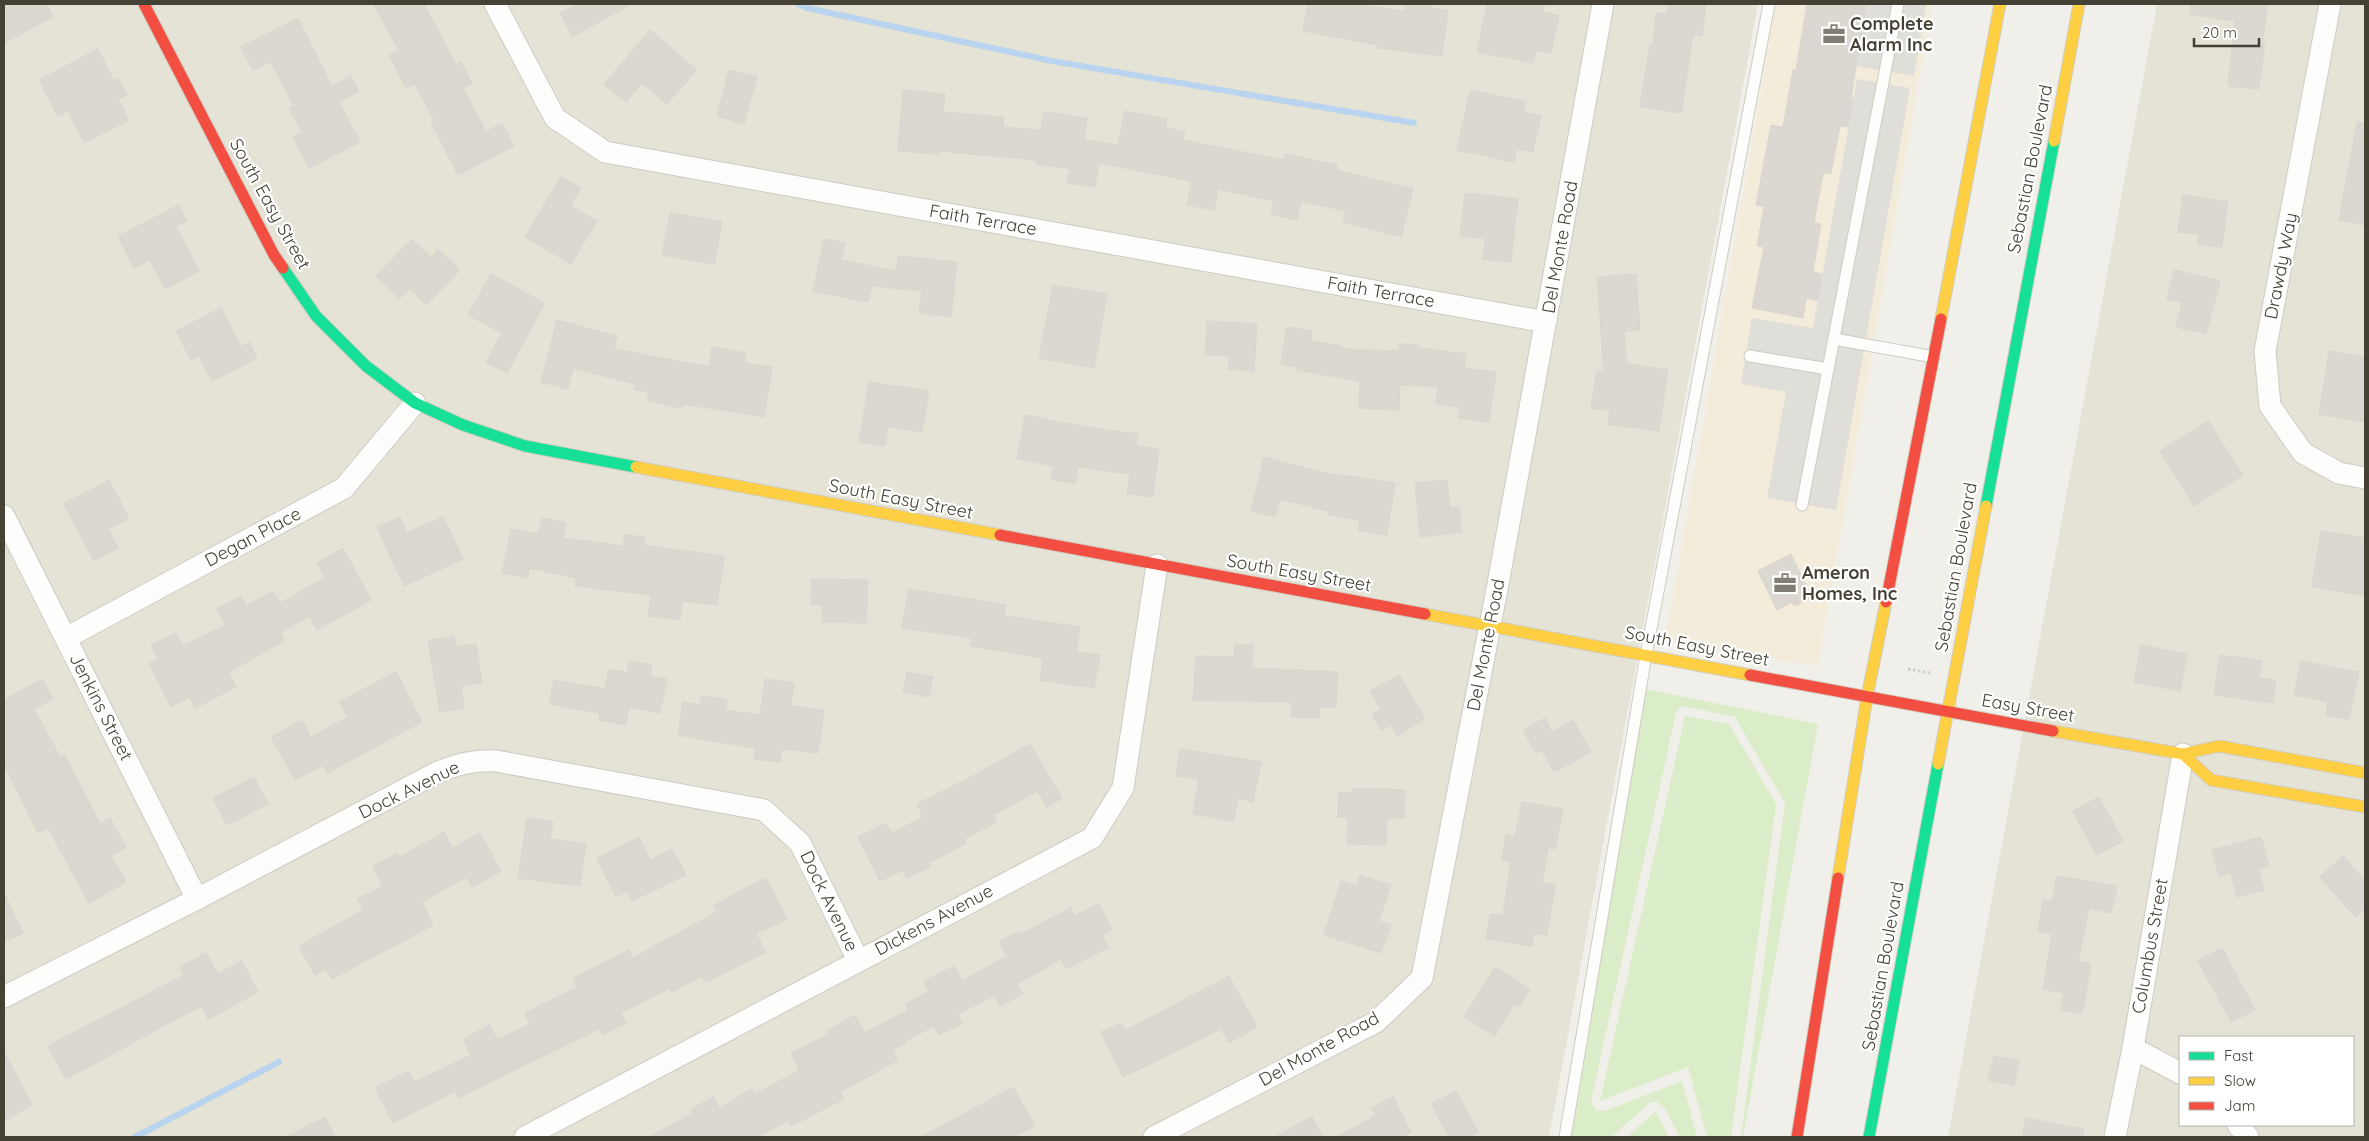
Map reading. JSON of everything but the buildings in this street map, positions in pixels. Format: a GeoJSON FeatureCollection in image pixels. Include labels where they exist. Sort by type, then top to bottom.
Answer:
{"type":"FeatureCollection","features":[{"type":"Feature","properties":{"kind":"street","name":"South Easy Street"},"geometry":{"type":"LineString","coordinates":[[144,4],[274,256],[316,316],[366,366],[415,403],[463,425],[525,446],[1157,565],[1490,624],[1867,697]]}},
{"type":"Feature","properties":{"kind":"street","name":"Faith Terrace"},"geometry":{"type":"LineString","coordinates":[[495,4],[555,118],[605,152],[1546,322]]}},
{"type":"Feature","properties":{"kind":"street","name":"Del Monte Road"},"geometry":{"type":"LineString","coordinates":[[1154,1137],[1376,1022],[1422,978],[1490,624],[1604,4]]}},
{"type":"Feature","properties":{"kind":"street"},"geometry":{"type":"LineString","coordinates":[[1797,1137],[1867,697],[1934,357],[2000,4]]}},
{"type":"Feature","properties":{"kind":"street","name":"Sebastian Boulevard"},"geometry":{"type":"LineString","coordinates":[[1869,1137],[2078,4]]}},
{"type":"Feature","properties":{"kind":"street","name":"Drawdy Way"},"geometry":{"type":"LineString","coordinates":[[2330,4],[2266,351],[2270,406],[2303,453],[2339,473],[2365,478]]}},
{"type":"Feature","properties":{"kind":"street","name":"Degan Place"},"geometry":{"type":"LineString","coordinates":[[66,638],[344,488],[415,403]]}},
{"type":"Feature","properties":{"kind":"street","name":"Jenkins Street"},"geometry":{"type":"LineString","coordinates":[[4,516],[198,899]]}},
{"type":"Feature","properties":{"kind":"street","name":"Dickens Avenue"},"geometry":{"type":"LineString","coordinates":[[525,1137],[1092,838],[1124,788],[1157,565]]}},
{"type":"Feature","properties":{"kind":"street","name":"Easy Street"},"geometry":{"type":"LineString","coordinates":[[1867,697],[2183,754],[2219,746],[2365,773]]}},
{"type":"Feature","properties":{"kind":"street"},"geometry":{"type":"LineString","coordinates":[[2183,754],[2211,780],[2365,807]]}},
{"type":"Feature","properties":{"kind":"street","name":"Columbus Street"},"geometry":{"type":"LineString","coordinates":[[2115,1137],[2133,1048],[2183,754]]}},
{"type":"Feature","properties":{"kind":"street","name":"Dock Avenue"},"geometry":{"type":"LineString","coordinates":[[4,998],[198,899],[436,773],[460,763],[477,760],[496,761],[764,810],[800,843],[858,960]]}},
{"type":"Feature","properties":{"kind":"street"},"geometry":{"type":"LineString","coordinates":[[2133,1048],[2179,1073]]}},
{"type":"Feature","properties":{"kind":"street"},"geometry":{"type":"LineString","coordinates":[[2239,1126],[2248,1137]]}},
{"type":"Feature","properties":{"kind":"lane"},"geometry":{"type":"LineString","coordinates":[[1565,1137],[1646,654],[1769,4]]}},
{"type":"Feature","properties":{"kind":"lane"},"geometry":{"type":"LineString","coordinates":[[1802,505],[1898,4]]}},
{"type":"Feature","properties":{"kind":"lane"},"geometry":{"type":"LineString","coordinates":[[1834,339],[1934,357]]}},
{"type":"Feature","properties":{"kind":"lane"},"geometry":{"type":"LineString","coordinates":[[1750,356],[1828,369]]}},
{"type":"Feature","properties":{"kind":"path"},"geometry":{"type":"LineString","coordinates":[[1908,669],[1930,673]]}},
{"type":"Feature","properties":{"kind":"shaded area"},"geometry":{"type":"Polygon","coordinates":[[[4,4],[1758,4],[1549,1137],[4,1137],[4,4]]]}},
{"type":"Feature","properties":{"kind":"shaded area"},"geometry":{"type":"Polygon","coordinates":[[[1776,4],[1932,4],[1818,666],[1665,640],[1776,4]]]}},
{"type":"Feature","properties":{"kind":"shaded area"},"geometry":{"type":"Polygon","coordinates":[[[1866,4],[1926,4],[1914,76],[1856,66],[1866,4]]]}},
{"type":"Feature","properties":{"kind":"shaded area"},"geometry":{"type":"Polygon","coordinates":[[[2157,4],[2365,4],[2365,1137],[1948,1137],[2157,4]]]}},
{"type":"Feature","properties":{"kind":"shaded area"},"geometry":{"type":"Polygon","coordinates":[[[1857,79],[1910,88],[1836,510],[1767,498],[1786,392],[1741,384],[1752,318],[1813,328],[1857,79]]]}},
{"type":"Feature","properties":{"kind":"green space"},"geometry":{"type":"Polygon","coordinates":[[[1645,689],[1818,724],[1743,1137],[1741,1137],[1785,803],[1735,717],[1684,706],[1679,708],[1676,713],[1591,1101],[1596,1110],[1605,1111],[1682,1081],[1697,1137],[1680,1137],[1664,1107],[1657,1102],[1651,1102],[1611,1137],[1565,1137],[1645,689]]]}},
{"type":"Feature","properties":{"kind":"green space"},"geometry":{"type":"Polygon","coordinates":[[[1685,716],[1729,724],[1776,804],[1731,1137],[1707,1137],[1688,1067],[1600,1101],[1685,716]]]}},
{"type":"Feature","properties":{"kind":"green space"},"geometry":{"type":"Polygon","coordinates":[[[1655,1112],[1669,1137],[1627,1137],[1655,1112]]]}},
{"type":"Feature","properties":{"kind":"waterway"},"geometry":{"type":"LineString","coordinates":[[798,4],[807,8],[1052,61],[1414,123]]}},
{"type":"Feature","properties":{"kind":"waterway"},"geometry":{"type":"LineString","coordinates":[[135,1137],[279,1062]]}},
{"type":"Feature","properties":{"kind":"traffic: fast"},"geometry":{"type":"LineString","coordinates":[[1986,506],[2054,141]]}},
{"type":"Feature","properties":{"kind":"traffic: fast"},"geometry":{"type":"LineString","coordinates":[[283,268],[316,316],[366,366],[415,403],[463,425],[525,446],[636,467]]}},
{"type":"Feature","properties":{"kind":"traffic: fast"},"geometry":{"type":"LineString","coordinates":[[1869,1137],[1938,764]]}},
{"type":"Feature","properties":{"kind":"traffic: slow"},"geometry":{"type":"LineString","coordinates":[[1941,319],[2000,4]]}},
{"type":"Feature","properties":{"kind":"traffic: slow"},"geometry":{"type":"LineString","coordinates":[[2054,141],[2079,4]]}},
{"type":"Feature","properties":{"kind":"traffic: slow"},"geometry":{"type":"LineString","coordinates":[[636,467],[1000,535]]}},
{"type":"Feature","properties":{"kind":"traffic: slow"},"geometry":{"type":"LineString","coordinates":[[1938,764],[1986,506]]}},
{"type":"Feature","properties":{"kind":"traffic: slow"},"geometry":{"type":"LineString","coordinates":[[1838,878],[1867,697],[1886,602]]}},
{"type":"Feature","properties":{"kind":"traffic: slow"},"geometry":{"type":"LineString","coordinates":[[1425,614],[1750,675]]}},
{"type":"Feature","properties":{"kind":"traffic: slow"},"geometry":{"type":"LineString","coordinates":[[2053,731],[2183,754],[2219,746],[2365,773]]}},
{"type":"Feature","properties":{"kind":"traffic: slow"},"geometry":{"type":"LineString","coordinates":[[2183,754],[2211,780],[2365,807]]}},
{"type":"Feature","properties":{"kind":"traffic: jam"},"geometry":{"type":"LineString","coordinates":[[144,4],[274,255],[283,268]]}},
{"type":"Feature","properties":{"kind":"traffic: jam"},"geometry":{"type":"LineString","coordinates":[[1886,602],[1941,319]]}},
{"type":"Feature","properties":{"kind":"traffic: jam"},"geometry":{"type":"LineString","coordinates":[[1000,535],[1425,614]]}},
{"type":"Feature","properties":{"kind":"traffic: jam"},"geometry":{"type":"LineString","coordinates":[[1750,675],[2053,731]]}},
{"type":"Feature","properties":{"kind":"traffic: jam"},"geometry":{"type":"LineString","coordinates":[[1797,1137],[1838,878]]}},
{"type":"Feature","properties":{"kind":"place","name":"Complete Alarm Inc"},"geometry":{"type":"Point","coordinates":[1834,34]}},
{"type":"Feature","properties":{"kind":"place","name":"Ameron Homes, Inc"},"geometry":{"type":"Point","coordinates":[1785,583]}}]}
